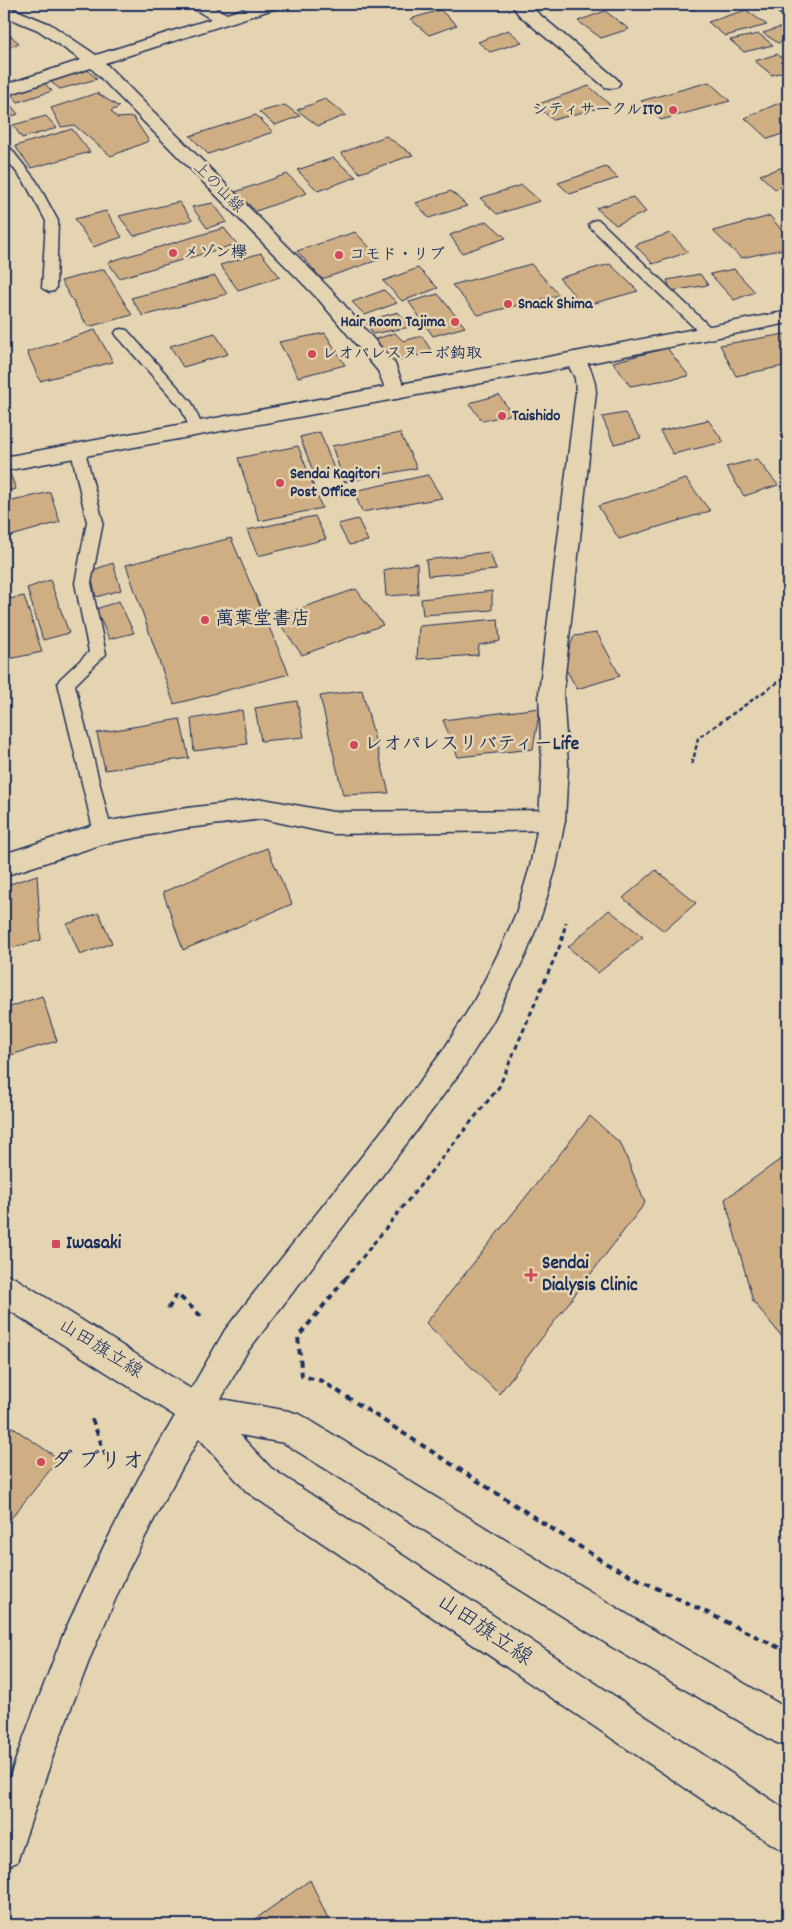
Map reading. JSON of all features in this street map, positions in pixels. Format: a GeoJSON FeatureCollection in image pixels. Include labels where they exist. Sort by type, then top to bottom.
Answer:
{"type":"FeatureCollection","features":[{"type":"Feature","properties":{"kind":"street"},"geometry":{"type":"LineString","coordinates":[[197,4],[224,19]]}},
{"type":"Feature","properties":{"kind":"street"},"geometry":{"type":"LineString","coordinates":[[4,91],[274,4]]}},
{"type":"Feature","properties":{"kind":"street"},"geometry":{"type":"LineString","coordinates":[[519,4],[525,12],[611,83]]}},
{"type":"Feature","properties":{"kind":"street"},"geometry":{"type":"LineString","coordinates":[[778,4],[788,12]]}},
{"type":"Feature","properties":{"kind":"street","name":"上の山線"},"geometry":{"type":"LineString","coordinates":[[4,10],[44,27],[94,61],[327,297],[388,369],[396,392]]}},
{"type":"Feature","properties":{"kind":"street"},"geometry":{"type":"LineString","coordinates":[[4,464],[575,360],[788,317]]}},
{"type":"Feature","properties":{"kind":"street"},"geometry":{"type":"LineString","coordinates":[[4,1849],[37,1750],[76,1648],[112,1567],[151,1490],[236,1341],[454,1058],[484,1010],[513,952],[529,913],[543,867],[552,820],[555,765],[551,693],[578,474],[586,392],[585,378],[575,360]]}},
{"type":"Feature","properties":{"kind":"street"},"geometry":{"type":"LineString","coordinates":[[4,865],[103,833],[187,818],[263,809],[333,823],[552,820]]}},
{"type":"Feature","properties":{"kind":"street","name":"山田旗立線"},"geometry":{"type":"LineString","coordinates":[[4,1289],[196,1411],[259,1480],[731,1797],[788,1833]]}},
{"type":"Feature","properties":{"kind":"street","name":"山田旗立線"},"geometry":{"type":"LineString","coordinates":[[196,1411],[289,1426],[625,1634],[788,1729]]}},
{"type":"Feature","properties":{"kind":"lane"},"geometry":{"type":"LineString","coordinates":[[4,148],[31,182],[52,221],[49,288]]}},
{"type":"Feature","properties":{"kind":"lane"},"geometry":{"type":"LineString","coordinates":[[594,224],[707,332]]}},
{"type":"Feature","properties":{"kind":"lane"},"geometry":{"type":"LineString","coordinates":[[122,333],[187,406],[196,428]]}},
{"type":"Feature","properties":{"kind":"lane"},"geometry":{"type":"LineString","coordinates":[[78,451],[96,522],[83,583],[98,654],[66,683],[103,833]]}},
{"type":"Feature","properties":{"kind":"path"},"geometry":{"type":"LineString","coordinates":[[692,764],[698,738],[788,675]]}},
{"type":"Feature","properties":{"kind":"path"},"geometry":{"type":"LineString","coordinates":[[567,917],[561,943],[499,1087],[298,1337],[302,1376],[322,1381],[607,1564],[788,1652]]}},
{"type":"Feature","properties":{"kind":"path"},"geometry":{"type":"LineString","coordinates":[[168,1309],[177,1294],[203,1318]]}},
{"type":"Feature","properties":{"kind":"path"},"geometry":{"type":"LineString","coordinates":[[92,1419],[107,1459]]}},
{"type":"Feature","properties":{"kind":"building"},"geometry":{"type":"Polygon","coordinates":[[[683,4],[712,4],[693,10],[683,4]]]}},
{"type":"Feature","properties":{"kind":"building"},"geometry":{"type":"Polygon","coordinates":[[[440,10],[457,25],[429,35],[410,19],[440,10]]]}},
{"type":"Feature","properties":{"kind":"building"},"geometry":{"type":"Polygon","coordinates":[[[746,10],[767,25],[725,36],[708,22],[746,10]]]}},
{"type":"Feature","properties":{"kind":"building"},"geometry":{"type":"Polygon","coordinates":[[[605,11],[629,29],[601,38],[578,21],[605,11]]]}},
{"type":"Feature","properties":{"kind":"building"},"geometry":{"type":"Polygon","coordinates":[[[782,27],[788,33],[788,40],[778,43],[763,33],[782,27]]]}},
{"type":"Feature","properties":{"kind":"building"},"geometry":{"type":"Polygon","coordinates":[[[4,30],[19,43],[4,50],[4,30]]]}},
{"type":"Feature","properties":{"kind":"building"},"geometry":{"type":"Polygon","coordinates":[[[508,30],[522,42],[490,52],[478,42],[508,30]]]}},
{"type":"Feature","properties":{"kind":"building"},"geometry":{"type":"Polygon","coordinates":[[[759,34],[773,45],[744,52],[730,40],[759,34]]]}},
{"type":"Feature","properties":{"kind":"building"},"geometry":{"type":"Polygon","coordinates":[[[777,54],[788,63],[788,70],[772,75],[755,61],[777,54]]]}},
{"type":"Feature","properties":{"kind":"building"},"geometry":{"type":"Polygon","coordinates":[[[85,68],[97,79],[60,89],[48,80],[85,68]]]}},
{"type":"Feature","properties":{"kind":"building"},"geometry":{"type":"Polygon","coordinates":[[[42,81],[52,91],[18,102],[10,93],[42,81]]]}},
{"type":"Feature","properties":{"kind":"building","name":"シティサークルITO"},"geometry":{"type":"Polygon","coordinates":[[[709,82],[730,101],[661,120],[641,101],[709,82]]]}},
{"type":"Feature","properties":{"kind":"building"},"geometry":{"type":"Polygon","coordinates":[[[589,86],[610,105],[553,120],[536,105],[589,86]]]}},
{"type":"Feature","properties":{"kind":"building"},"geometry":{"type":"Polygon","coordinates":[[[97,93],[119,107],[111,111],[117,118],[133,117],[149,141],[111,156],[74,125],[61,127],[51,108],[97,93]]]}},
{"type":"Feature","properties":{"kind":"building"},"geometry":{"type":"Polygon","coordinates":[[[4,97],[18,114],[4,119],[4,97]]]}},
{"type":"Feature","properties":{"kind":"building"},"geometry":{"type":"Polygon","coordinates":[[[325,99],[346,115],[318,126],[297,110],[325,99]]]}},
{"type":"Feature","properties":{"kind":"building"},"geometry":{"type":"Polygon","coordinates":[[[788,99],[788,132],[768,139],[745,118],[788,99]]]}},
{"type":"Feature","properties":{"kind":"building"},"geometry":{"type":"Polygon","coordinates":[[[285,105],[300,116],[275,125],[259,112],[285,105]]]}},
{"type":"Feature","properties":{"kind":"building"},"geometry":{"type":"Polygon","coordinates":[[[256,115],[273,132],[208,154],[190,136],[256,115]]]}},
{"type":"Feature","properties":{"kind":"building"},"geometry":{"type":"Polygon","coordinates":[[[46,116],[57,128],[22,138],[13,125],[46,116]]]}},
{"type":"Feature","properties":{"kind":"building"},"geometry":{"type":"Polygon","coordinates":[[[72,129],[90,152],[31,168],[15,146],[72,129]]]}},
{"type":"Feature","properties":{"kind":"building"},"geometry":{"type":"Polygon","coordinates":[[[386,136],[413,155],[360,173],[341,153],[386,136]]]}},
{"type":"Feature","properties":{"kind":"building"},"geometry":{"type":"Polygon","coordinates":[[[333,158],[356,177],[318,191],[297,170],[333,158]]]}},
{"type":"Feature","properties":{"kind":"building"},"geometry":{"type":"Polygon","coordinates":[[[606,167],[618,178],[570,194],[558,183],[606,167]]]}},
{"type":"Feature","properties":{"kind":"building"},"geometry":{"type":"Polygon","coordinates":[[[783,167],[788,172],[788,184],[775,189],[760,175],[783,167]]]}},
{"type":"Feature","properties":{"kind":"building"},"geometry":{"type":"Polygon","coordinates":[[[287,174],[307,193],[256,211],[235,192],[287,174]]]}},
{"type":"Feature","properties":{"kind":"building"},"geometry":{"type":"Polygon","coordinates":[[[522,185],[540,201],[497,214],[480,198],[522,185]]]}},
{"type":"Feature","properties":{"kind":"building"},"geometry":{"type":"Polygon","coordinates":[[[451,191],[467,206],[429,218],[416,203],[451,191]]]}},
{"type":"Feature","properties":{"kind":"building"},"geometry":{"type":"Polygon","coordinates":[[[633,197],[646,212],[616,225],[596,208],[633,197]]]}},
{"type":"Feature","properties":{"kind":"building"},"geometry":{"type":"Polygon","coordinates":[[[179,202],[192,220],[134,236],[119,216],[179,202]]]}},
{"type":"Feature","properties":{"kind":"building"},"geometry":{"type":"Polygon","coordinates":[[[213,203],[227,222],[207,228],[192,207],[213,203]]]}},
{"type":"Feature","properties":{"kind":"building"},"geometry":{"type":"Polygon","coordinates":[[[106,211],[122,237],[93,247],[75,219],[106,211]]]}},
{"type":"Feature","properties":{"kind":"building"},"geometry":{"type":"Polygon","coordinates":[[[770,216],[788,238],[788,248],[741,258],[713,231],[770,216]]]}},
{"type":"Feature","properties":{"kind":"building"},"geometry":{"type":"Polygon","coordinates":[[[487,221],[506,238],[462,253],[450,235],[487,221]]]}},
{"type":"Feature","properties":{"kind":"building","name":"メゾン欅"},"geometry":{"type":"Polygon","coordinates":[[[224,228],[237,244],[119,278],[108,262],[224,228]]]}},
{"type":"Feature","properties":{"kind":"building","name":"コモド・リブ"},"geometry":{"type":"Polygon","coordinates":[[[355,232],[381,259],[322,279],[297,251],[355,232]]]}},
{"type":"Feature","properties":{"kind":"building"},"geometry":{"type":"Polygon","coordinates":[[[670,233],[688,252],[653,264],[635,245],[670,233]]]}},
{"type":"Feature","properties":{"kind":"building"},"geometry":{"type":"Polygon","coordinates":[[[261,253],[280,277],[238,290],[220,265],[261,253]]]}},
{"type":"Feature","properties":{"kind":"building"},"geometry":{"type":"Polygon","coordinates":[[[531,264],[559,295],[478,315],[452,285],[531,264]]]}},
{"type":"Feature","properties":{"kind":"building"},"geometry":{"type":"Polygon","coordinates":[[[610,264],[638,291],[584,306],[559,278],[610,264]]]}},
{"type":"Feature","properties":{"kind":"building"},"geometry":{"type":"Polygon","coordinates":[[[418,268],[438,288],[402,301],[383,281],[418,268]]]}},
{"type":"Feature","properties":{"kind":"building"},"geometry":{"type":"Polygon","coordinates":[[[104,269],[132,315],[88,327],[61,281],[104,269]]]}},
{"type":"Feature","properties":{"kind":"building"},"geometry":{"type":"Polygon","coordinates":[[[734,269],[755,292],[734,300],[710,274],[734,269]]]}},
{"type":"Feature","properties":{"kind":"building"},"geometry":{"type":"Polygon","coordinates":[[[700,274],[708,285],[671,291],[667,280],[700,274]]]}},
{"type":"Feature","properties":{"kind":"building"},"geometry":{"type":"Polygon","coordinates":[[[215,276],[227,294],[143,316],[131,298],[215,276]]]}},
{"type":"Feature","properties":{"kind":"building"},"geometry":{"type":"Polygon","coordinates":[[[384,290],[397,303],[365,315],[352,302],[384,290]]]}},
{"type":"Feature","properties":{"kind":"building"},"geometry":{"type":"Polygon","coordinates":[[[438,294],[465,327],[433,336],[409,302],[438,294]]]}},
{"type":"Feature","properties":{"kind":"building"},"geometry":{"type":"Polygon","coordinates":[[[398,312],[410,327],[373,334],[366,321],[398,312]]]}},
{"type":"Feature","properties":{"kind":"building"},"geometry":{"type":"Polygon","coordinates":[[[95,330],[113,362],[40,381],[27,352],[95,330]]]}},
{"type":"Feature","properties":{"kind":"building"},"geometry":{"type":"Polygon","coordinates":[[[215,333],[228,354],[183,367],[170,346],[215,333]]]}},
{"type":"Feature","properties":{"kind":"building","name":"レオパレスヌーボ鈎取"},"geometry":{"type":"Polygon","coordinates":[[[325,333],[345,365],[298,377],[279,342],[325,333]]]}},
{"type":"Feature","properties":{"kind":"building"},"geometry":{"type":"Polygon","coordinates":[[[395,333],[403,341],[422,336],[432,352],[391,362],[376,339],[395,333]]]}},
{"type":"Feature","properties":{"kind":"building"},"geometry":{"type":"Polygon","coordinates":[[[785,334],[788,338],[788,365],[736,376],[720,345],[785,334]]]}},
{"type":"Feature","properties":{"kind":"building"},"geometry":{"type":"Polygon","coordinates":[[[667,348],[689,376],[630,386],[613,362],[667,348]]]}},
{"type":"Feature","properties":{"kind":"building"},"geometry":{"type":"Polygon","coordinates":[[[499,395],[512,414],[482,421],[469,403],[499,395]]]}},
{"type":"Feature","properties":{"kind":"building"},"geometry":{"type":"Polygon","coordinates":[[[625,413],[641,438],[614,444],[602,417],[625,413]]]}},
{"type":"Feature","properties":{"kind":"building"},"geometry":{"type":"Polygon","coordinates":[[[708,420],[724,442],[673,454],[660,431],[708,420]]]}},
{"type":"Feature","properties":{"kind":"building"},"geometry":{"type":"Polygon","coordinates":[[[320,432],[334,469],[314,474],[300,437],[320,432]]]}},
{"type":"Feature","properties":{"kind":"building"},"geometry":{"type":"Polygon","coordinates":[[[400,433],[417,468],[344,482],[332,446],[400,433]]]}},
{"type":"Feature","properties":{"kind":"building"},"geometry":{"type":"Polygon","coordinates":[[[298,446],[322,508],[259,521],[238,458],[298,446]]]}},
{"type":"Feature","properties":{"kind":"building"},"geometry":{"type":"Polygon","coordinates":[[[757,459],[778,485],[744,496],[726,467],[757,459]]]}},
{"type":"Feature","properties":{"kind":"building"},"geometry":{"type":"Polygon","coordinates":[[[9,471],[16,489],[4,492],[4,472],[9,471]]]}},
{"type":"Feature","properties":{"kind":"building"},"geometry":{"type":"Polygon","coordinates":[[[428,475],[442,498],[362,512],[354,491],[428,475]]]}},
{"type":"Feature","properties":{"kind":"building"},"geometry":{"type":"Polygon","coordinates":[[[686,479],[710,511],[619,539],[598,506],[686,479]]]}},
{"type":"Feature","properties":{"kind":"building"},"geometry":{"type":"Polygon","coordinates":[[[50,492],[60,522],[4,538],[4,503],[50,492]]]}},
{"type":"Feature","properties":{"kind":"building"},"geometry":{"type":"Polygon","coordinates":[[[315,516],[326,539],[258,556],[247,530],[315,516]]]}},
{"type":"Feature","properties":{"kind":"building"},"geometry":{"type":"Polygon","coordinates":[[[358,519],[368,541],[349,545],[338,524],[358,519]]]}},
{"type":"Feature","properties":{"kind":"building","name":"萬葉堂書店"},"geometry":{"type":"Polygon","coordinates":[[[231,538],[289,674],[174,704],[126,565],[231,538]]]}},
{"type":"Feature","properties":{"kind":"building"},"geometry":{"type":"Polygon","coordinates":[[[490,552],[496,570],[428,576],[426,560],[490,552]]]}},
{"type":"Feature","properties":{"kind":"building"},"geometry":{"type":"Polygon","coordinates":[[[113,563],[121,590],[96,597],[90,571],[113,563]]]}},
{"type":"Feature","properties":{"kind":"building"},"geometry":{"type":"Polygon","coordinates":[[[417,563],[418,594],[386,596],[384,570],[417,563]]]}},
{"type":"Feature","properties":{"kind":"building"},"geometry":{"type":"Polygon","coordinates":[[[50,580],[69,633],[43,640],[27,588],[50,580]]]}},
{"type":"Feature","properties":{"kind":"building"},"geometry":{"type":"Polygon","coordinates":[[[356,589],[383,625],[302,655],[275,617],[356,589]]]}},
{"type":"Feature","properties":{"kind":"building"},"geometry":{"type":"Polygon","coordinates":[[[492,591],[492,610],[423,615],[421,599],[492,591]]]}},
{"type":"Feature","properties":{"kind":"building"},"geometry":{"type":"Polygon","coordinates":[[[24,596],[42,652],[9,659],[4,636],[4,600],[24,596]]]}},
{"type":"Feature","properties":{"kind":"building"},"geometry":{"type":"Polygon","coordinates":[[[119,601],[134,633],[109,639],[96,609],[119,601]]]}},
{"type":"Feature","properties":{"kind":"building"},"geometry":{"type":"Polygon","coordinates":[[[498,619],[500,641],[479,645],[478,655],[417,659],[419,626],[498,619]]]}},
{"type":"Feature","properties":{"kind":"building"},"geometry":{"type":"Polygon","coordinates":[[[597,633],[620,676],[577,689],[563,664],[574,636],[597,633]]]}},
{"type":"Feature","properties":{"kind":"building","name":"レオパレスリバティーLife"},"geometry":{"type":"Polygon","coordinates":[[[362,690],[389,793],[343,795],[320,696],[362,690]]]}},
{"type":"Feature","properties":{"kind":"building"},"geometry":{"type":"Polygon","coordinates":[[[297,701],[304,737],[261,741],[255,708],[297,701]]]}},
{"type":"Feature","properties":{"kind":"building"},"geometry":{"type":"Polygon","coordinates":[[[540,708],[533,749],[458,757],[443,720],[540,708]]]}},
{"type":"Feature","properties":{"kind":"building"},"geometry":{"type":"Polygon","coordinates":[[[242,710],[247,744],[194,751],[191,719],[242,710]]]}},
{"type":"Feature","properties":{"kind":"building"},"geometry":{"type":"Polygon","coordinates":[[[180,719],[189,758],[105,770],[97,733],[180,719]]]}},
{"type":"Feature","properties":{"kind":"building"},"geometry":{"type":"Polygon","coordinates":[[[267,848],[292,904],[183,950],[163,892],[267,848]]]}},
{"type":"Feature","properties":{"kind":"building"},"geometry":{"type":"Polygon","coordinates":[[[656,870],[696,903],[664,931],[623,898],[656,870]]]}},
{"type":"Feature","properties":{"kind":"building"},"geometry":{"type":"Polygon","coordinates":[[[37,875],[41,940],[4,950],[4,886],[37,875]]]}},
{"type":"Feature","properties":{"kind":"building"},"geometry":{"type":"Polygon","coordinates":[[[609,910],[643,937],[598,973],[568,947],[609,910]]]}},
{"type":"Feature","properties":{"kind":"building"},"geometry":{"type":"Polygon","coordinates":[[[99,913],[112,943],[80,955],[67,924],[99,913]]]}},
{"type":"Feature","properties":{"kind":"building"},"geometry":{"type":"Polygon","coordinates":[[[42,996],[57,1041],[4,1057],[4,1009],[42,996]]]}},
{"type":"Feature","properties":{"kind":"building"},"geometry":{"type":"Polygon","coordinates":[[[590,1116],[621,1144],[645,1203],[499,1394],[426,1323],[590,1116]]]}},
{"type":"Feature","properties":{"kind":"building"},"geometry":{"type":"Polygon","coordinates":[[[788,1154],[788,1344],[753,1301],[725,1199],[788,1154]]]}},
{"type":"Feature","properties":{"kind":"building"},"geometry":{"type":"Polygon","coordinates":[[[6,1423],[59,1459],[4,1527],[4,1427],[6,1423]]]}},
{"type":"Feature","properties":{"kind":"building"},"geometry":{"type":"Polygon","coordinates":[[[310,1880],[331,1925],[247,1925],[310,1880]]]}},
{"type":"Feature","properties":{"kind":"place","name":"シティサークルITO"},"geometry":{"type":"Point","coordinates":[673,110]}},
{"type":"Feature","properties":{"kind":"place","name":"メゾン欅"},"geometry":{"type":"Point","coordinates":[173,253]}},
{"type":"Feature","properties":{"kind":"place","name":"コモド・リブ"},"geometry":{"type":"Point","coordinates":[339,255]}},
{"type":"Feature","properties":{"kind":"place","name":"Snack Shima"},"geometry":{"type":"Point","coordinates":[508,304]}},
{"type":"Feature","properties":{"kind":"place","name":"Hair Room Tajima"},"geometry":{"type":"Point","coordinates":[455,322]}},
{"type":"Feature","properties":{"kind":"place","name":"レオパレスヌーボ鈎取"},"geometry":{"type":"Point","coordinates":[312,354]}},
{"type":"Feature","properties":{"kind":"place","name":"Taishido"},"geometry":{"type":"Point","coordinates":[502,416]}},
{"type":"Feature","properties":{"kind":"place","name":"Sendai Kagitori Post Office"},"geometry":{"type":"Point","coordinates":[280,483]}},
{"type":"Feature","properties":{"kind":"place","name":"萬葉堂書店"},"geometry":{"type":"Point","coordinates":[205,620]}},
{"type":"Feature","properties":{"kind":"place","name":"レオパレスリバティーLife"},"geometry":{"type":"Point","coordinates":[354,745]}},
{"type":"Feature","properties":{"kind":"place","name":"Iwasaki"},"geometry":{"type":"Point","coordinates":[56,1244]}},
{"type":"Feature","properties":{"kind":"place","name":"Sendai Dialysis Clinic"},"geometry":{"type":"Point","coordinates":[531,1275]}},
{"type":"Feature","properties":{"kind":"place","name":"ダ ブリオ"},"geometry":{"type":"Point","coordinates":[41,1462]}}]}
